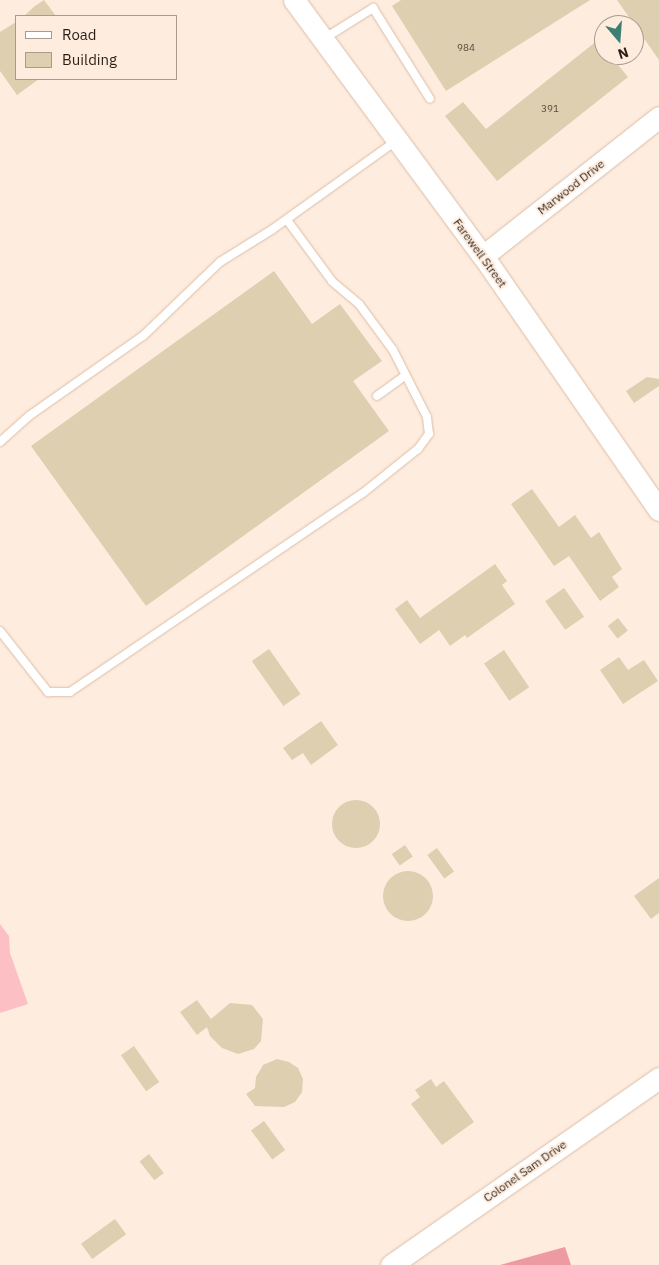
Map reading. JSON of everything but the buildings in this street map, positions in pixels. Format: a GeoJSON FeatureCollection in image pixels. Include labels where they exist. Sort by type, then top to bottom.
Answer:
{"type":"FeatureCollection","features":[{"type":"Feature","properties":{"kind":"street","name":"Farewell Street"},"geometry":{"type":"LineString","coordinates":[[294,0],[484,256],[659,510]]}},
{"type":"Feature","properties":{"kind":"street","name":"Marwood Drive"},"geometry":{"type":"LineString","coordinates":[[484,256],[659,117]]}},
{"type":"Feature","properties":{"kind":"street","name":"Colonel Sam Drive"},"geometry":{"type":"LineString","coordinates":[[391,1265],[659,1078]]}},
{"type":"Feature","properties":{"kind":"lane"},"geometry":{"type":"LineString","coordinates":[[323,39],[373,8],[378,0]]}},
{"type":"Feature","properties":{"kind":"lane"},"geometry":{"type":"LineString","coordinates":[[373,8],[430,100]]}},
{"type":"Feature","properties":{"kind":"lane"},"geometry":{"type":"LineString","coordinates":[[0,442],[29,416],[143,336],[220,262],[286,220],[398,140]]}},
{"type":"Feature","properties":{"kind":"lane"},"geometry":{"type":"LineString","coordinates":[[0,631],[48,692],[70,692],[363,493],[418,449],[429,434],[427,417],[392,350],[359,304],[332,281],[286,220]]}},
{"type":"Feature","properties":{"kind":"lane"},"geometry":{"type":"LineString","coordinates":[[377,396],[406,376]]}},
{"type":"Feature","properties":{"kind":"shaded area"},"geometry":{"type":"Polygon","coordinates":[[[0,924],[9,936],[10,953],[28,1004],[0,1013],[0,924]]]}},
{"type":"Feature","properties":{"kind":"shaded area"},"geometry":{"type":"Polygon","coordinates":[[[565,1247],[571,1265],[500,1265],[565,1247]]]}}]}
